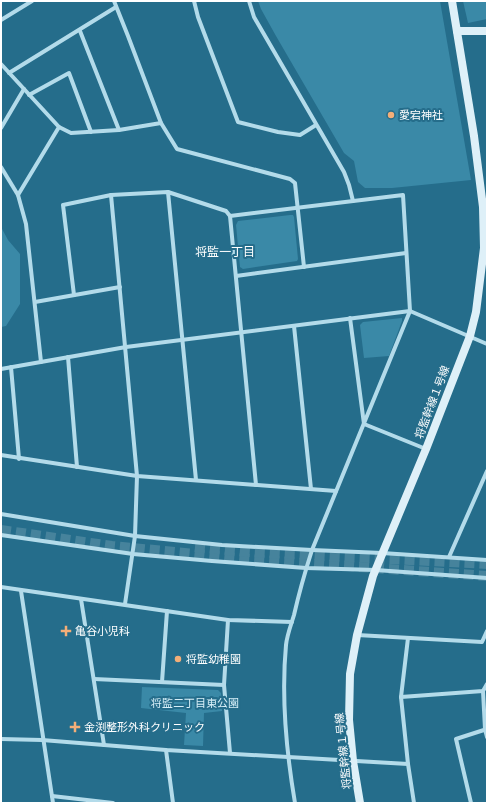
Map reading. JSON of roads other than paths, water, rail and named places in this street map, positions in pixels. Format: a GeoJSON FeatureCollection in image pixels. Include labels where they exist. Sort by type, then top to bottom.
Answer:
{"type":"FeatureCollection","features":[{"type":"Feature","properties":{"kind":"street"},"geometry":{"type":"LineString","coordinates":[[1,20],[32,1]]}},
{"type":"Feature","properties":{"kind":"street"},"geometry":{"type":"LineString","coordinates":[[114,1],[160,123],[177,149],[290,179],[295,183],[304,267]]}},
{"type":"Feature","properties":{"kind":"street"},"geometry":{"type":"LineString","coordinates":[[194,1],[198,17],[238,122],[278,132],[300,135],[316,126]]}},
{"type":"Feature","properties":{"kind":"street"},"geometry":{"type":"LineString","coordinates":[[249,1],[254,17],[344,172],[349,185],[352,201]]}},
{"type":"Feature","properties":{"kind":"street","name":"将監幹線１号線"},"geometry":{"type":"LineString","coordinates":[[360,803],[349,720],[350,682],[357,635],[382,553],[426,448],[469,337],[476,312],[484,248],[485,209],[452,1]]}},
{"type":"Feature","properties":{"kind":"street"},"geometry":{"type":"LineString","coordinates":[[9,73],[80,31],[116,7]]}},
{"type":"Feature","properties":{"kind":"street"},"geometry":{"type":"LineString","coordinates":[[457,30],[487,31]]}},
{"type":"Feature","properties":{"kind":"street"},"geometry":{"type":"LineString","coordinates":[[80,31],[119,130]]}},
{"type":"Feature","properties":{"kind":"street"},"geometry":{"type":"LineString","coordinates":[[1,64],[59,127],[71,133],[119,130],[160,123]]}},
{"type":"Feature","properties":{"kind":"street"},"geometry":{"type":"LineString","coordinates":[[29,95],[69,73],[91,132]]}},
{"type":"Feature","properties":{"kind":"street"},"geometry":{"type":"LineString","coordinates":[[1,128],[24,89]]}},
{"type":"Feature","properties":{"kind":"street"},"geometry":{"type":"LineString","coordinates":[[18,195],[59,127]]}},
{"type":"Feature","properties":{"kind":"street"},"geometry":{"type":"LineString","coordinates":[[1,167],[18,195],[26,224],[41,362]]}},
{"type":"Feature","properties":{"kind":"street"},"geometry":{"type":"LineString","coordinates":[[168,192],[196,480]]}},
{"type":"Feature","properties":{"kind":"street"},"geometry":{"type":"LineString","coordinates":[[74,295],[63,205],[111,195],[168,192],[226,211],[230,216],[256,485]]}},
{"type":"Feature","properties":{"kind":"street"},"geometry":{"type":"LineString","coordinates":[[111,195],[137,476],[135,536],[125,604]]}},
{"type":"Feature","properties":{"kind":"street"},"geometry":{"type":"LineString","coordinates":[[230,216],[403,195],[410,311],[312,550],[286,643],[284,690],[287,756],[295,803]]}},
{"type":"Feature","properties":{"kind":"street"},"geometry":{"type":"LineString","coordinates":[[236,276],[406,253]]}},
{"type":"Feature","properties":{"kind":"street"},"geometry":{"type":"LineString","coordinates":[[35,302],[120,287]]}},
{"type":"Feature","properties":{"kind":"street"},"geometry":{"type":"LineString","coordinates":[[1,369],[126,347],[410,311],[487,344]]}},
{"type":"Feature","properties":{"kind":"street"},"geometry":{"type":"LineString","coordinates":[[350,318],[364,424]]}},
{"type":"Feature","properties":{"kind":"street"},"geometry":{"type":"LineString","coordinates":[[294,326],[311,489]]}},
{"type":"Feature","properties":{"kind":"street"},"geometry":{"type":"LineString","coordinates":[[68,357],[77,467]]}},
{"type":"Feature","properties":{"kind":"street"},"geometry":{"type":"LineString","coordinates":[[12,367],[19,459]]}},
{"type":"Feature","properties":{"kind":"street"},"geometry":{"type":"LineString","coordinates":[[364,424],[426,448]]}},
{"type":"Feature","properties":{"kind":"street"},"geometry":{"type":"LineString","coordinates":[[1,456],[137,476],[336,491]]}},
{"type":"Feature","properties":{"kind":"street"},"geometry":{"type":"LineString","coordinates":[[449,557],[487,471]]}},
{"type":"Feature","properties":{"kind":"street"},"geometry":{"type":"LineString","coordinates":[[1,514],[135,536],[222,545],[487,560]]}},
{"type":"Feature","properties":{"kind":"street"},"geometry":{"type":"LineString","coordinates":[[1,535],[133,554],[212,561],[487,578]]}},
{"type":"Feature","properties":{"kind":"street"},"geometry":{"type":"LineString","coordinates":[[1,587],[228,620],[292,622]]}},
{"type":"Feature","properties":{"kind":"street"},"geometry":{"type":"LineString","coordinates":[[21,591],[42,740],[53,803]]}},
{"type":"Feature","properties":{"kind":"street"},"geometry":{"type":"LineString","coordinates":[[82,599],[104,745]]}},
{"type":"Feature","properties":{"kind":"street"},"geometry":{"type":"LineString","coordinates":[[162,682],[168,611]]}},
{"type":"Feature","properties":{"kind":"street"},"geometry":{"type":"LineString","coordinates":[[228,620],[224,685],[230,753]]}},
{"type":"Feature","properties":{"kind":"street"},"geometry":{"type":"LineString","coordinates":[[357,635],[482,642],[487,631]]}},
{"type":"Feature","properties":{"kind":"street"},"geometry":{"type":"LineString","coordinates":[[408,638],[401,697],[408,764],[414,803]]}},
{"type":"Feature","properties":{"kind":"street"},"geometry":{"type":"LineString","coordinates":[[94,679],[224,685]]}},
{"type":"Feature","properties":{"kind":"street"},"geometry":{"type":"LineString","coordinates":[[487,684],[484,691],[487,736]]}},
{"type":"Feature","properties":{"kind":"street"},"geometry":{"type":"LineString","coordinates":[[401,697],[484,691]]}},
{"type":"Feature","properties":{"kind":"street"},"geometry":{"type":"LineString","coordinates":[[471,803],[456,739],[486,729]]}},
{"type":"Feature","properties":{"kind":"street"},"geometry":{"type":"LineString","coordinates":[[1,739],[42,740],[166,750],[408,764]]}},
{"type":"Feature","properties":{"kind":"street"},"geometry":{"type":"LineString","coordinates":[[166,750],[173,803]]}},
{"type":"Feature","properties":{"kind":"street"},"geometry":{"type":"LineString","coordinates":[[52,796],[113,803]]}},
{"type":"Feature","properties":{"kind":"tunnel"},"geometry":{"type":"LineString","coordinates":[[1,530],[112,546],[248,559],[487,576]]}},
{"type":"Feature","properties":{"kind":"tunnel"},"geometry":{"type":"LineString","coordinates":[[195,547],[249,552],[487,564]]}},
{"type":"Feature","properties":{"kind":"place","name":"愛宕神社"},"geometry":{"type":"Point","coordinates":[391,115]}},
{"type":"Feature","properties":{"kind":"place","name":"亀谷小児科"},"geometry":{"type":"Point","coordinates":[66,631]}},
{"type":"Feature","properties":{"kind":"place","name":"将監幼稚園"},"geometry":{"type":"Point","coordinates":[178,659]}},
{"type":"Feature","properties":{"kind":"place","name":"金渕整形外科クリニック"},"geometry":{"type":"Point","coordinates":[75,727]}},
{"type":"Feature","properties":{"kind":"district","name":"将監一丁目"},"geometry":{"type":"Point","coordinates":[225,251]}},
{"type":"Feature","properties":{"kind":"park label","name":"将監二丁目東公園"},"geometry":{"type":"Point","coordinates":[195,703]}}]}
